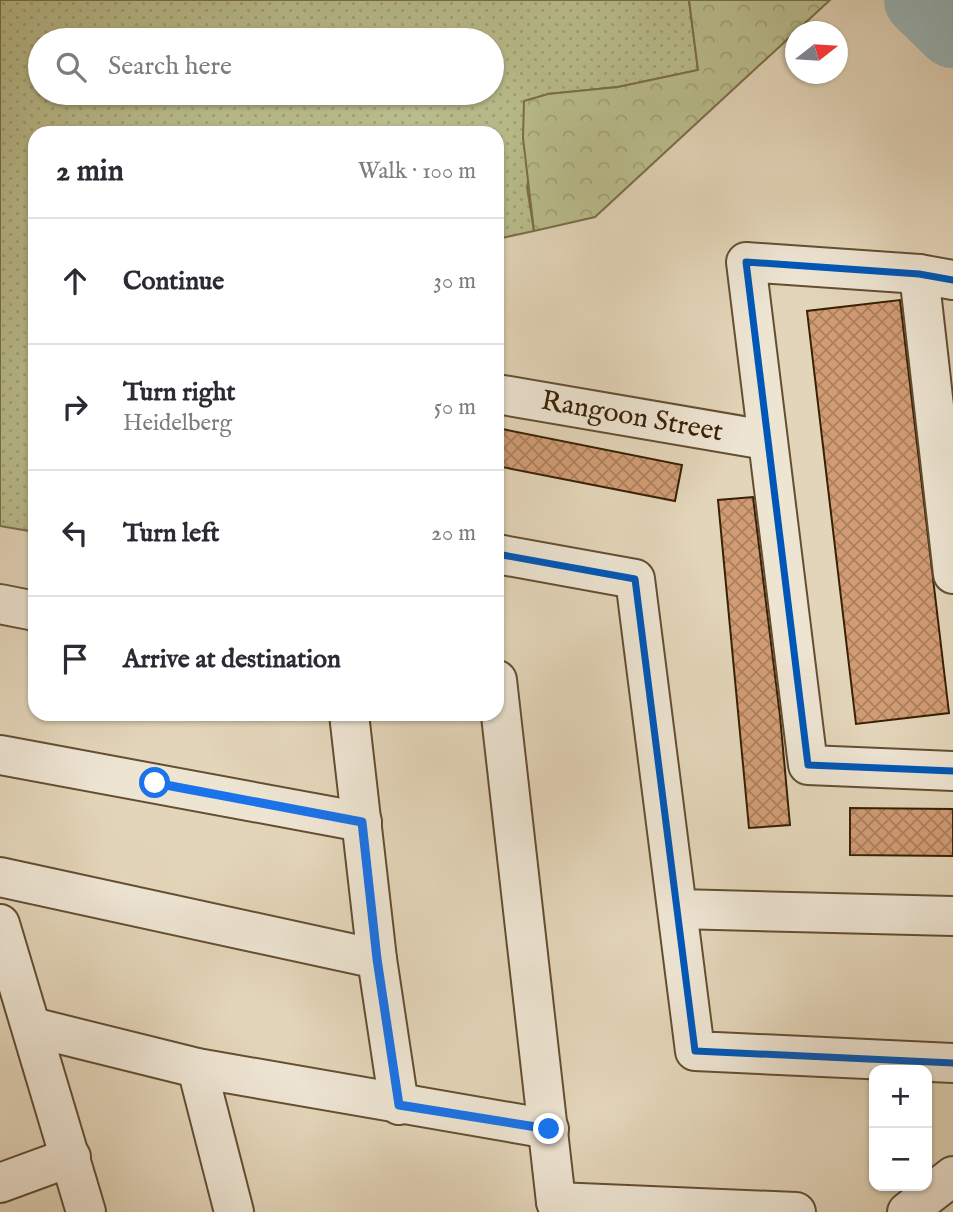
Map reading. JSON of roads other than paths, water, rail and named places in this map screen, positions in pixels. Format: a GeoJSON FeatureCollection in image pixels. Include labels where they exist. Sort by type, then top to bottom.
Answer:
{"type":"FeatureCollection","features":[{"type":"Feature","properties":{"kind":"street"},"geometry":{"type":"LineString","coordinates":[[953,575],[936,277],[746,262],[808,765],[953,771]]}},
{"type":"Feature","properties":{"kind":"street","name":"Rangoon Street"},"geometry":{"type":"LineString","coordinates":[[504,395],[766,440]]}},
{"type":"Feature","properties":{"kind":"street"},"geometry":{"type":"LineString","coordinates":[[504,555],[635,579],[695,1051],[953,1063]]}},
{"type":"Feature","properties":{"kind":"street"},"geometry":{"type":"LineString","coordinates":[[0,604],[28,610]]}},
{"type":"Feature","properties":{"kind":"street"},"geometry":{"type":"LineString","coordinates":[[350,721],[377,959],[399,1105]]}},
{"type":"Feature","properties":{"kind":"street"},"geometry":{"type":"LineString","coordinates":[[502,721],[549,1129],[554,1207],[796,1212]]}},
{"type":"Feature","properties":{"kind":"street"},"geometry":{"type":"LineString","coordinates":[[0,755],[362,822]]}},
{"type":"Feature","properties":{"kind":"street"},"geometry":{"type":"LineString","coordinates":[[0,877],[377,959]]}},
{"type":"Feature","properties":{"kind":"street"},"geometry":{"type":"LineString","coordinates":[[678,909],[953,916]]}},
{"type":"Feature","properties":{"kind":"street"},"geometry":{"type":"LineString","coordinates":[[0,924],[86,1212]]}},
{"type":"Feature","properties":{"kind":"street"},"geometry":{"type":"LineString","coordinates":[[32,1027],[197,1068],[549,1129]]}},
{"type":"Feature","properties":{"kind":"street"},"geometry":{"type":"LineString","coordinates":[[197,1068],[234,1212]]}},
{"type":"Feature","properties":{"kind":"street"},"geometry":{"type":"LineString","coordinates":[[0,1183],[71,1157]]}},
{"type":"Feature","properties":{"kind":"street"},"geometry":{"type":"LineString","coordinates":[[907,1212],[953,1176]]}},
{"type":"Feature","properties":{"kind":"waterway"},"geometry":{"type":"LineString","coordinates":[[921,0],[953,31]]}}]}
